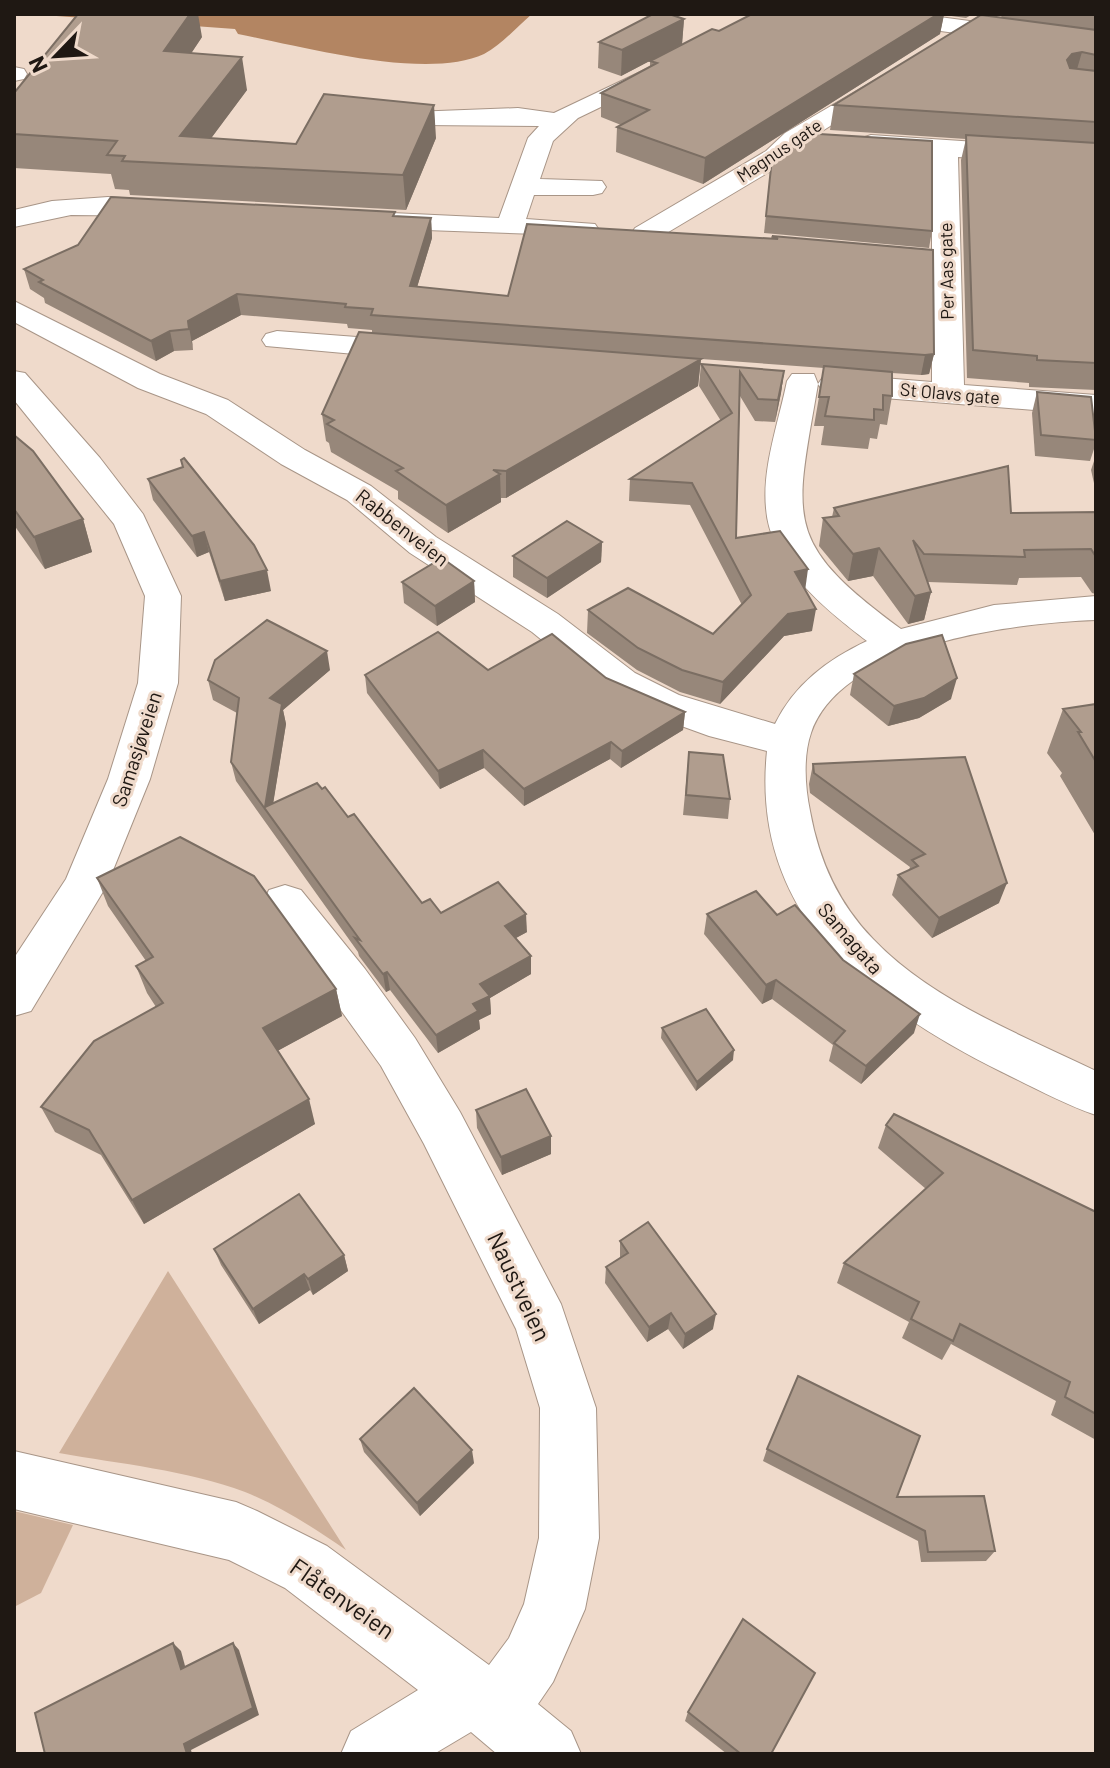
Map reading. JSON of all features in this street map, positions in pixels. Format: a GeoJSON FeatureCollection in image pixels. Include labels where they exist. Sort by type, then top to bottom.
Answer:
{"type":"FeatureCollection","features":[{"type":"Feature","properties":{"kind":"street"},"geometry":{"type":"LineString","coordinates":[[867,14],[1096,45]]}},
{"type":"Feature","properties":{"kind":"street"},"geometry":{"type":"LineString","coordinates":[[933,51],[994,14]]}},
{"type":"Feature","properties":{"kind":"street"},"geometry":{"type":"LineString","coordinates":[[510,225],[541,138],[558,121],[673,63]]}},
{"type":"Feature","properties":{"kind":"street","name":"Magnus gate"},"geometry":{"type":"LineString","coordinates":[[645,234],[775,157],[794,138],[908,67]]}},
{"type":"Feature","properties":{"kind":"street"},"geometry":{"type":"LineString","coordinates":[[421,117],[518,116],[558,121]]}},
{"type":"Feature","properties":{"kind":"street"},"geometry":{"type":"LineString","coordinates":[[794,138],[1096,158]]}},
{"type":"Feature","properties":{"kind":"street","name":"Per Aas gate"},"geometry":{"type":"LineString","coordinates":[[945,149],[948,393]]}},
{"type":"Feature","properties":{"kind":"street"},"geometry":{"type":"LineString","coordinates":[[523,187],[593,187]]}},
{"type":"Feature","properties":{"kind":"street"},"geometry":{"type":"LineString","coordinates":[[14,238],[76,215],[90,204]]}},
{"type":"Feature","properties":{"kind":"street"},"geometry":{"type":"LineString","coordinates":[[22,210],[90,204],[197,210]]}},
{"type":"Feature","properties":{"kind":"street"},"geometry":{"type":"LineString","coordinates":[[350,219],[510,225],[687,239]]}},
{"type":"Feature","properties":{"kind":"street"},"geometry":{"type":"LineString","coordinates":[[852,254],[946,261]]}},
{"type":"Feature","properties":{"kind":"street","name":"Rabbenveien"},"geometry":{"type":"LineString","coordinates":[[14,310],[149,381],[217,407],[293,457],[359,493],[423,545],[545,623],[621,683],[665,705],[723,726],[789,742]]}},
{"type":"Feature","properties":{"kind":"street"},"geometry":{"type":"LineString","coordinates":[[277,340],[436,352]]}},
{"type":"Feature","properties":{"kind":"street","name":"Samasjøveien"},"geometry":{"type":"LineString","coordinates":[[14,380],[88,465],[131,522],[163,596],[158,683],[129,779],[85,885],[14,997]]}},
{"type":"Feature","properties":{"kind":"street","name":"St Olavs gate"},"geometry":{"type":"LineString","coordinates":[[896,644],[824,585],[790,539],[782,507],[787,380],[1096,405]]}},
{"type":"Feature","properties":{"kind":"street","name":"Samagata"},"geometry":{"type":"LineString","coordinates":[[1096,608],[1023,612],[968,621],[877,651],[834,677],[805,705],[789,742],[786,802],[794,850],[813,894],[845,938],[879,973],[957,1025],[1096,1094]]}},
{"type":"Feature","properties":{"kind":"street","name":"Naustveien"},"geometry":{"type":"LineString","coordinates":[[285,902],[398,1052],[442,1128],[542,1323],[568,1408],[569,1538],[554,1609],[531,1660],[485,1702]]}},
{"type":"Feature","properties":{"kind":"street","name":"Flåtenveien"},"geometry":{"type":"LineString","coordinates":[[14,1480],[236,1532],[306,1567],[485,1702],[548,1754]]}},
{"type":"Feature","properties":{"kind":"street"},"geometry":{"type":"LineString","coordinates":[[374,1754],[485,1702]]}},
{"type":"Feature","properties":{"kind":"shaded area"},"geometry":{"type":"Polygon","coordinates":[[[29,14],[532,14],[484,54],[430,64],[397,63],[328,53],[238,34],[235,29],[29,14]]]}},
{"type":"Feature","properties":{"kind":"shaded area"},"geometry":{"type":"Polygon","coordinates":[[[168,1271],[346,1550],[285,1511],[223,1484],[59,1453],[168,1271]]]}},
{"type":"Feature","properties":{"kind":"shaded area"},"geometry":{"type":"Polygon","coordinates":[[[14,1511],[73,1525],[41,1593],[14,1607],[14,1511]]]}},
{"type":"Feature","properties":{"kind":"building"},"geometry":{"type":"Polygon","coordinates":[[[78,14],[190,14],[164,51],[242,57],[180,136],[296,144],[324,94],[434,105],[403,175],[122,161],[125,156],[107,155],[117,141],[14,134],[14,93],[78,14]]]}},
{"type":"Feature","properties":{"kind":"building"},"geometry":{"type":"Polygon","coordinates":[[[653,14],[669,14],[684,19],[622,50],[599,42],[653,14]]]}},
{"type":"Feature","properties":{"kind":"building"},"geometry":{"type":"Polygon","coordinates":[[[752,14],[938,14],[705,158],[617,127],[649,110],[601,93],[657,63],[650,61],[712,29],[719,31],[752,14]]]}},
{"type":"Feature","properties":{"kind":"building"},"geometry":{"type":"Polygon","coordinates":[[[981,15],[1096,30],[1096,55],[1082,52],[1072,54],[1067,60],[1070,68],[1096,71],[1096,122],[834,105],[981,15]]]}},
{"type":"Feature","properties":{"kind":"building"},"geometry":{"type":"Polygon","coordinates":[[[803,133],[932,141],[932,231],[766,216],[772,158],[803,133]]]}},
{"type":"Feature","properties":{"kind":"building"},"geometry":{"type":"Polygon","coordinates":[[[966,135],[1096,143],[1096,363],[1037,360],[1037,356],[973,350],[966,135]]]}},
{"type":"Feature","properties":{"kind":"building"},"geometry":{"type":"Polygon","coordinates":[[[111,197],[395,212],[393,216],[431,218],[410,286],[508,296],[527,224],[778,239],[772,236],[933,250],[934,354],[371,315],[373,309],[345,307],[346,304],[237,294],[188,321],[189,329],[170,331],[151,341],[39,282],[43,280],[24,269],[78,245],[111,197]]]}},
{"type":"Feature","properties":{"kind":"building"},"geometry":{"type":"Polygon","coordinates":[[[359,332],[701,359],[506,471],[493,470],[500,474],[446,505],[396,471],[403,468],[327,424],[334,420],[322,414],[359,332]]]}},
{"type":"Feature","properties":{"kind":"building"},"geometry":{"type":"Polygon","coordinates":[[[701,364],[784,371],[778,400],[758,399],[740,372],[736,538],[780,531],[808,569],[795,572],[816,609],[788,614],[723,682],[682,670],[638,648],[588,610],[628,588],[713,634],[751,595],[692,483],[630,479],[732,413],[701,364]]]}},
{"type":"Feature","properties":{"kind":"building"},"geometry":{"type":"Polygon","coordinates":[[[824,366],[892,372],[892,396],[883,395],[883,410],[874,409],[874,420],[825,416],[829,397],[819,397],[824,366]]]}},
{"type":"Feature","properties":{"kind":"building"},"geometry":{"type":"Polygon","coordinates":[[[1037,392],[1091,397],[1096,440],[1041,435],[1037,392]]]}},
{"type":"Feature","properties":{"kind":"building"},"geometry":{"type":"Polygon","coordinates":[[[14,435],[33,451],[83,519],[34,537],[14,509],[14,435]]]}},
{"type":"Feature","properties":{"kind":"building"},"geometry":{"type":"Polygon","coordinates":[[[184,458],[254,545],[267,570],[220,581],[204,532],[192,536],[148,479],[183,467],[181,460],[184,458]]]}},
{"type":"Feature","properties":{"kind":"building"},"geometry":{"type":"Polygon","coordinates":[[[1008,466],[1011,513],[1096,512],[1096,557],[1091,549],[1024,550],[1025,557],[924,554],[913,540],[931,592],[915,596],[879,548],[853,554],[823,518],[839,516],[834,508],[1008,466]]]}},
{"type":"Feature","properties":{"kind":"building"},"geometry":{"type":"Polygon","coordinates":[[[567,521],[602,542],[547,578],[513,556],[567,521]]]}},
{"type":"Feature","properties":{"kind":"building"},"geometry":{"type":"Polygon","coordinates":[[[442,558],[474,581],[435,606],[402,582],[442,558]]]}},
{"type":"Feature","properties":{"kind":"building"},"geometry":{"type":"Polygon","coordinates":[[[267,620],[327,651],[270,698],[282,704],[265,807],[317,783],[322,789],[325,787],[348,817],[354,814],[422,903],[430,899],[441,913],[498,882],[526,914],[505,926],[531,956],[480,984],[490,996],[473,1004],[478,1011],[436,1035],[387,972],[383,974],[355,938],[360,940],[231,762],[239,698],[208,680],[215,660],[267,620]]]}},
{"type":"Feature","properties":{"kind":"building"},"geometry":{"type":"Polygon","coordinates":[[[438,632],[488,670],[552,634],[606,678],[685,712],[622,751],[611,742],[524,789],[483,750],[438,771],[365,675],[438,632]]]}},
{"type":"Feature","properties":{"kind":"building"},"geometry":{"type":"Polygon","coordinates":[[[942,635],[957,678],[924,698],[894,706],[854,674],[906,644],[942,635]]]}},
{"type":"Feature","properties":{"kind":"building"},"geometry":{"type":"Polygon","coordinates":[[[1096,704],[1096,762],[1078,732],[1081,732],[1063,709],[1096,704]]]}},
{"type":"Feature","properties":{"kind":"building"},"geometry":{"type":"Polygon","coordinates":[[[689,752],[723,755],[730,799],[686,795],[689,752]]]}},
{"type":"Feature","properties":{"kind":"building"},"geometry":{"type":"Polygon","coordinates":[[[965,757],[1007,883],[939,918],[898,875],[918,866],[912,860],[925,854],[814,773],[813,764],[965,757]]]}},
{"type":"Feature","properties":{"kind":"building"},"geometry":{"type":"Polygon","coordinates":[[[180,837],[254,876],[336,989],[263,1028],[309,1099],[132,1200],[89,1130],[41,1107],[94,1041],[163,1003],[136,966],[153,957],[97,878],[180,837]]]}},
{"type":"Feature","properties":{"kind":"building"},"geometry":{"type":"Polygon","coordinates":[[[756,891],[777,915],[795,905],[843,960],[920,1014],[866,1066],[834,1043],[845,1031],[776,980],[766,985],[707,914],[756,891]]]}},
{"type":"Feature","properties":{"kind":"building"},"geometry":{"type":"Polygon","coordinates":[[[706,1009],[734,1050],[697,1082],[662,1028],[706,1009]]]}},
{"type":"Feature","properties":{"kind":"building"},"geometry":{"type":"Polygon","coordinates":[[[526,1089],[551,1136],[501,1157],[476,1110],[526,1089]]]}},
{"type":"Feature","properties":{"kind":"building"},"geometry":{"type":"Polygon","coordinates":[[[894,1114],[1096,1212],[1096,1414],[1065,1397],[1070,1382],[960,1324],[953,1341],[911,1319],[919,1302],[844,1263],[943,1173],[886,1125],[894,1114]]]}},
{"type":"Feature","properties":{"kind":"building"},"geometry":{"type":"Polygon","coordinates":[[[299,1194],[344,1255],[308,1279],[304,1274],[253,1309],[214,1249],[299,1194]]]}},
{"type":"Feature","properties":{"kind":"building"},"geometry":{"type":"Polygon","coordinates":[[[648,1222],[716,1314],[685,1334],[671,1313],[649,1327],[606,1267],[628,1253],[620,1241],[648,1222]]]}},
{"type":"Feature","properties":{"kind":"building"},"geometry":{"type":"Polygon","coordinates":[[[798,1376],[920,1436],[897,1497],[984,1496],[995,1551],[928,1552],[925,1531],[767,1449],[798,1376]]]}},
{"type":"Feature","properties":{"kind":"building"},"geometry":{"type":"Polygon","coordinates":[[[414,1388],[472,1450],[417,1503],[360,1439],[414,1388]]]}},
{"type":"Feature","properties":{"kind":"building"},"geometry":{"type":"Polygon","coordinates":[[[743,1619],[815,1673],[771,1754],[741,1754],[688,1712],[743,1619]]]}},
{"type":"Feature","properties":{"kind":"building"},"geometry":{"type":"Polygon","coordinates":[[[173,1643],[181,1669],[233,1643],[253,1708],[184,1744],[187,1754],[45,1754],[35,1713],[173,1643]]]}}]}
